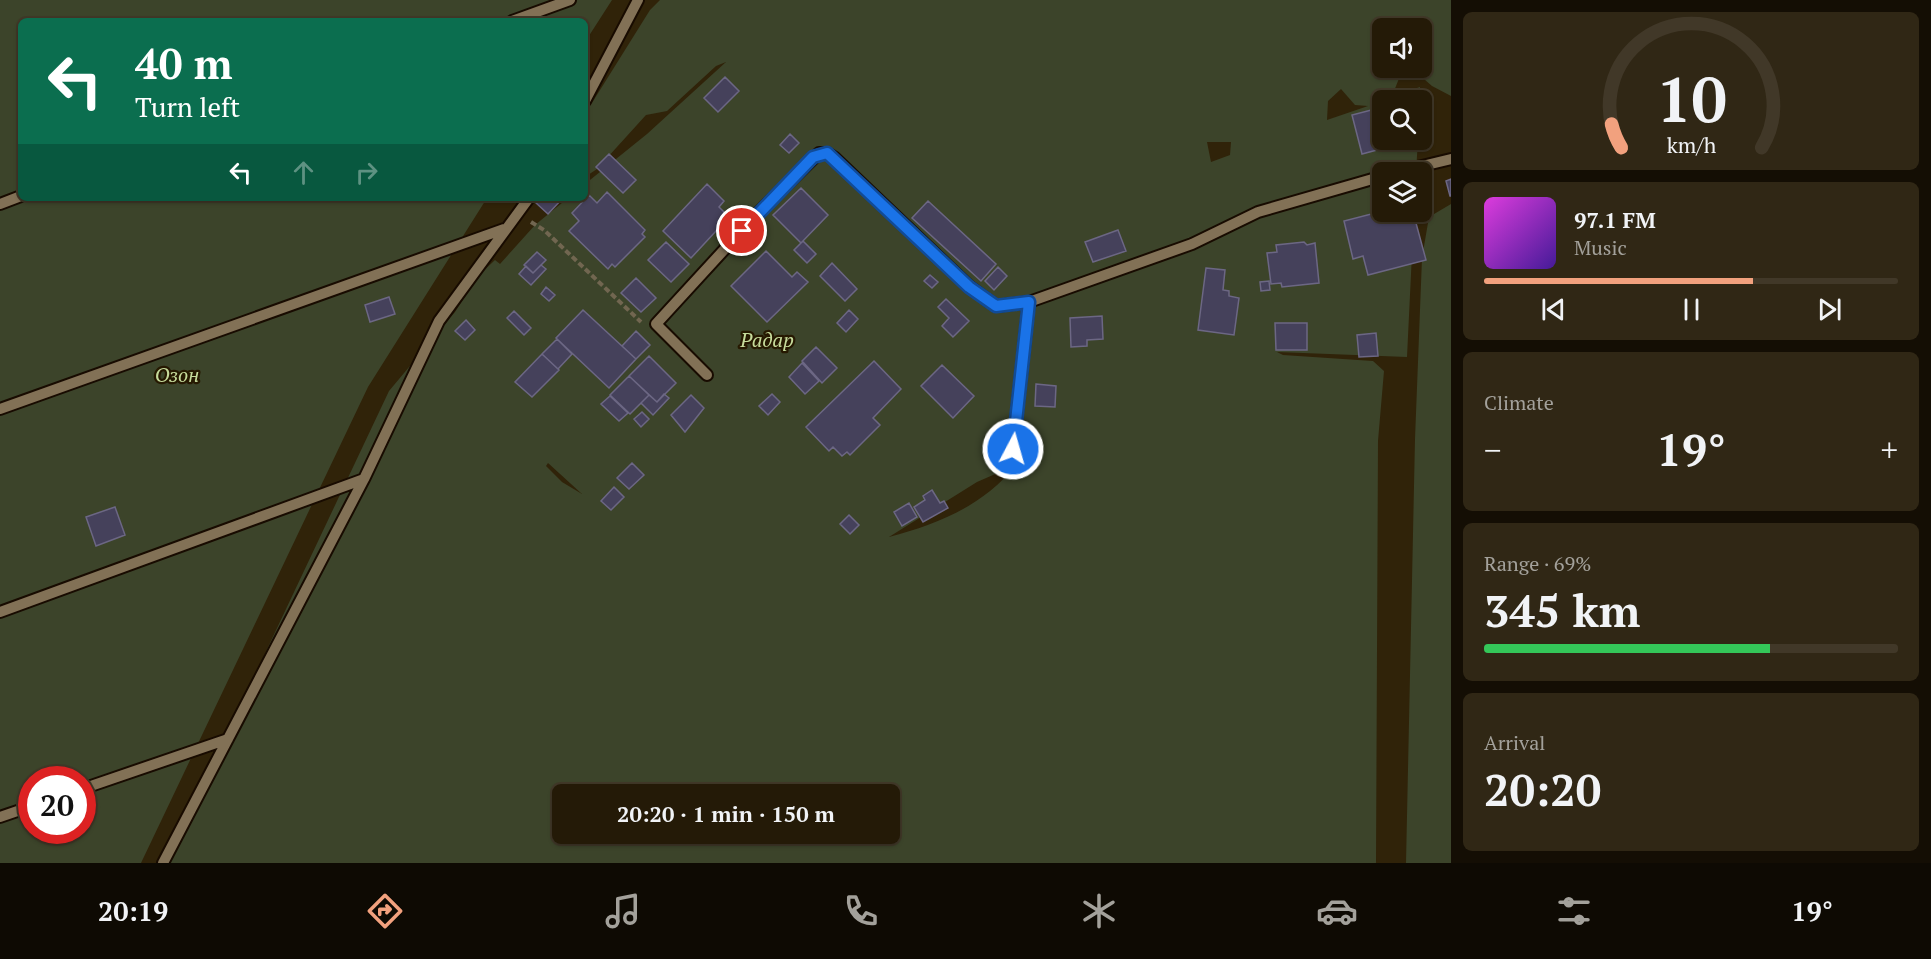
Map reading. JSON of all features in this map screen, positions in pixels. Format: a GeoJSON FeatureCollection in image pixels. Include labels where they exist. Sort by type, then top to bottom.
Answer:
{"type":"FeatureCollection","features":[{"type":"Feature","properties":{"kind":"lane"},"geometry":{"type":"LineString","coordinates":[[520,18],[570,0]]}},
{"type":"Feature","properties":{"kind":"lane"},"geometry":{"type":"LineString","coordinates":[[588,95],[638,0]]}},
{"type":"Feature","properties":{"kind":"lane"},"geometry":{"type":"LineString","coordinates":[[707,375],[656,324],[756,215],[819,153],[827,153],[835,158],[969,287],[996,306],[1029,302],[1192,244],[1258,212],[1372,179]]}},
{"type":"Feature","properties":{"kind":"lane"},"geometry":{"type":"LineString","coordinates":[[1432,164],[1451,159]]}},
{"type":"Feature","properties":{"kind":"lane"},"geometry":{"type":"LineString","coordinates":[[0,204],[18,197]]}},
{"type":"Feature","properties":{"kind":"lane"},"geometry":{"type":"LineString","coordinates":[[163,863],[364,479],[439,321],[504,229],[527,201]]}},
{"type":"Feature","properties":{"kind":"lane"},"geometry":{"type":"LineString","coordinates":[[0,409],[504,229]]}},
{"type":"Feature","properties":{"kind":"lane"},"geometry":{"type":"LineString","coordinates":[[1013,449],[1029,302]]}},
{"type":"Feature","properties":{"kind":"lane"},"geometry":{"type":"LineString","coordinates":[[0,612],[364,479]]}},
{"type":"Feature","properties":{"kind":"lane"},"geometry":{"type":"LineString","coordinates":[[96,784],[228,739]]}},
{"type":"Feature","properties":{"kind":"lane"},"geometry":{"type":"LineString","coordinates":[[0,817],[18,811]]}},
{"type":"Feature","properties":{"kind":"path"},"geometry":{"type":"LineString","coordinates":[[517,214],[544,230],[642,323],[656,324]]}},
{"type":"Feature","properties":{"kind":"green space","name":"Озон"},"geometry":{"type":"Polygon","coordinates":[[[0,0],[612,0],[588,37],[588,18],[18,18],[18,201],[485,201],[368,387],[141,863],[0,863],[0,0]]]}},
{"type":"Feature","properties":{"kind":"green space","name":"Радар"},"geometry":{"type":"Polygon","coordinates":[[[660,0],[1451,0],[1451,96],[1423,78],[1432,78],[1432,18],[1372,18],[1372,78],[1399,78],[1394,90],[1372,90],[1372,150],[1417,150],[1417,162],[1372,162],[1372,222],[1414,222],[1407,357],[1277,352],[1283,355],[1373,361],[1384,371],[1378,441],[1376,863],[166,863],[389,391],[455,312],[478,276],[495,260],[500,264],[535,225],[564,201],[588,201],[588,182],[647,134],[726,62],[716,66],[667,111],[646,115],[597,169],[588,175],[588,109],[650,10],[660,0]],[[1341,89],[1328,101],[1327,120],[1368,106],[1355,105],[1341,89]],[[1207,142],[1211,162],[1230,155],[1231,142],[1207,142]],[[548,463],[546,466],[562,482],[582,494],[548,463]],[[1016,465],[977,482],[889,537],[959,512],[989,492],[1016,465]]]}},
{"type":"Feature","properties":{"kind":"green space"},"geometry":{"type":"Polygon","coordinates":[[[1451,204],[1451,863],[1406,863],[1415,439],[1422,258],[1428,222],[1432,222],[1432,215],[1451,204]]]}},
{"type":"Feature","properties":{"kind":"building"},"geometry":{"type":"Polygon","coordinates":[[[725,77],[739,91],[718,112],[704,98],[725,77]]]}},
{"type":"Feature","properties":{"kind":"building"},"geometry":{"type":"Polygon","coordinates":[[[1372,110],[1372,150],[1377,150],[1362,154],[1352,115],[1372,110]]]}},
{"type":"Feature","properties":{"kind":"building"},"geometry":{"type":"Polygon","coordinates":[[[790,134],[799,143],[789,153],[780,145],[790,134]]]}},
{"type":"Feature","properties":{"kind":"building"},"geometry":{"type":"Polygon","coordinates":[[[609,154],[636,180],[623,193],[596,167],[609,154]]]}},
{"type":"Feature","properties":{"kind":"building"},"geometry":{"type":"Polygon","coordinates":[[[1451,179],[1451,196],[1450,196],[1446,181],[1451,179]]]}},
{"type":"Feature","properties":{"kind":"building"},"geometry":{"type":"Polygon","coordinates":[[[707,184],[724,201],[719,207],[729,217],[691,258],[663,231],[707,184]]]}},
{"type":"Feature","properties":{"kind":"building"},"geometry":{"type":"Polygon","coordinates":[[[801,188],[828,215],[801,243],[773,215],[801,188]]]}},
{"type":"Feature","properties":{"kind":"building"},"geometry":{"type":"Polygon","coordinates":[[[607,192],[645,230],[642,234],[645,237],[615,267],[612,264],[608,269],[569,231],[579,221],[572,213],[583,201],[588,201],[589,195],[597,203],[607,192]]]}},
{"type":"Feature","properties":{"kind":"building"},"geometry":{"type":"Polygon","coordinates":[[[536,201],[560,201],[548,214],[536,201]]]}},
{"type":"Feature","properties":{"kind":"building"},"geometry":{"type":"Polygon","coordinates":[[[928,201],[996,264],[981,281],[912,218],[928,201]]]}},
{"type":"Feature","properties":{"kind":"building"},"geometry":{"type":"Polygon","coordinates":[[[1372,214],[1372,222],[1416,222],[1426,260],[1368,275],[1363,256],[1353,259],[1344,221],[1372,214]]]}},
{"type":"Feature","properties":{"kind":"building"},"geometry":{"type":"Polygon","coordinates":[[[1118,230],[1126,251],[1093,262],[1085,242],[1118,230]]]}},
{"type":"Feature","properties":{"kind":"building"},"geometry":{"type":"Polygon","coordinates":[[[803,241],[816,254],[807,263],[794,250],[803,241]]]}},
{"type":"Feature","properties":{"kind":"building"},"geometry":{"type":"Polygon","coordinates":[[[666,242],[689,264],[671,282],[648,260],[666,242]]]}},
{"type":"Feature","properties":{"kind":"building"},"geometry":{"type":"Polygon","coordinates":[[[1304,242],[1307,245],[1315,243],[1319,283],[1282,287],[1281,283],[1271,284],[1267,253],[1277,252],[1276,245],[1304,242]]]}},
{"type":"Feature","properties":{"kind":"building"},"geometry":{"type":"Polygon","coordinates":[[[766,251],[792,277],[797,272],[808,282],[767,322],[731,286],[766,251]]]}},
{"type":"Feature","properties":{"kind":"building"},"geometry":{"type":"Polygon","coordinates":[[[537,252],[546,260],[533,273],[524,265],[537,252]]]}},
{"type":"Feature","properties":{"kind":"building"},"geometry":{"type":"Polygon","coordinates":[[[832,263],[857,289],[845,301],[820,276],[832,263]]]}},
{"type":"Feature","properties":{"kind":"building"},"geometry":{"type":"Polygon","coordinates":[[[541,265],[546,269],[531,285],[519,274],[526,266],[533,273],[541,265]]]}},
{"type":"Feature","properties":{"kind":"building"},"geometry":{"type":"Polygon","coordinates":[[[998,267],[1007,276],[994,290],[985,281],[998,267]]]}},
{"type":"Feature","properties":{"kind":"building"},"geometry":{"type":"Polygon","coordinates":[[[1206,268],[1225,270],[1223,290],[1229,291],[1229,296],[1239,298],[1234,335],[1198,330],[1206,268]]]}},
{"type":"Feature","properties":{"kind":"building"},"geometry":{"type":"Polygon","coordinates":[[[930,275],[938,282],[932,288],[924,281],[930,275]]]}},
{"type":"Feature","properties":{"kind":"building"},"geometry":{"type":"Polygon","coordinates":[[[636,278],[656,298],[641,312],[621,293],[636,278]]]}},
{"type":"Feature","properties":{"kind":"building"},"geometry":{"type":"Polygon","coordinates":[[[1269,281],[1270,290],[1261,291],[1260,282],[1269,281]]]}},
{"type":"Feature","properties":{"kind":"building"},"geometry":{"type":"Polygon","coordinates":[[[546,287],[555,295],[549,301],[541,294],[546,287]]]}},
{"type":"Feature","properties":{"kind":"building"},"geometry":{"type":"Polygon","coordinates":[[[389,297],[395,314],[370,322],[365,305],[389,297]]]}},
{"type":"Feature","properties":{"kind":"building"},"geometry":{"type":"Polygon","coordinates":[[[946,299],[969,321],[953,337],[942,326],[949,318],[938,307],[946,299]]]}},
{"type":"Feature","properties":{"kind":"building"},"geometry":{"type":"Polygon","coordinates":[[[583,310],[636,359],[609,388],[556,338],[583,310]]]}},
{"type":"Feature","properties":{"kind":"building"},"geometry":{"type":"Polygon","coordinates":[[[849,310],[858,319],[846,332],[837,323],[849,310]]]}},
{"type":"Feature","properties":{"kind":"building"},"geometry":{"type":"Polygon","coordinates":[[[514,311],[531,328],[524,335],[507,318],[514,311]]]}},
{"type":"Feature","properties":{"kind":"building"},"geometry":{"type":"Polygon","coordinates":[[[1102,316],[1103,339],[1087,340],[1087,346],[1071,347],[1070,318],[1102,316]]]}},
{"type":"Feature","properties":{"kind":"building"},"geometry":{"type":"Polygon","coordinates":[[[466,320],[475,330],[465,340],[455,331],[466,320]]]}},
{"type":"Feature","properties":{"kind":"building"},"geometry":{"type":"Polygon","coordinates":[[[1275,323],[1307,323],[1307,350],[1276,350],[1275,323]]]}},
{"type":"Feature","properties":{"kind":"building"},"geometry":{"type":"Polygon","coordinates":[[[636,331],[650,345],[636,359],[622,346],[636,331]]]}},
{"type":"Feature","properties":{"kind":"building"},"geometry":{"type":"Polygon","coordinates":[[[1376,333],[1378,356],[1359,357],[1357,335],[1376,333]]]}},
{"type":"Feature","properties":{"kind":"building"},"geometry":{"type":"Polygon","coordinates":[[[557,339],[572,354],[558,369],[542,354],[557,339]]]}},
{"type":"Feature","properties":{"kind":"building"},"geometry":{"type":"Polygon","coordinates":[[[816,347],[837,368],[822,383],[802,361],[816,347]]]}},
{"type":"Feature","properties":{"kind":"building"},"geometry":{"type":"Polygon","coordinates":[[[542,354],[559,370],[532,397],[515,382],[542,354]]]}},
{"type":"Feature","properties":{"kind":"building"},"geometry":{"type":"Polygon","coordinates":[[[649,356],[676,383],[657,402],[629,376],[649,356]]]}},
{"type":"Feature","properties":{"kind":"building"},"geometry":{"type":"Polygon","coordinates":[[[874,361],[901,389],[873,418],[880,425],[850,455],[847,452],[842,456],[833,447],[829,451],[806,427],[874,361]]]}},
{"type":"Feature","properties":{"kind":"building"},"geometry":{"type":"Polygon","coordinates":[[[802,363],[819,381],[805,394],[789,377],[802,363]]]}},
{"type":"Feature","properties":{"kind":"building"},"geometry":{"type":"Polygon","coordinates":[[[942,365],[974,396],[953,418],[921,386],[942,365]]]}},
{"type":"Feature","properties":{"kind":"building"},"geometry":{"type":"Polygon","coordinates":[[[629,376],[649,395],[630,414],[610,395],[629,376]]]}},
{"type":"Feature","properties":{"kind":"building"},"geometry":{"type":"Polygon","coordinates":[[[1036,384],[1056,386],[1055,407],[1035,406],[1036,384]]]}},
{"type":"Feature","properties":{"kind":"building"},"geometry":{"type":"Polygon","coordinates":[[[664,394],[669,398],[653,415],[641,403],[649,395],[657,402],[664,394]]]}},
{"type":"Feature","properties":{"kind":"building"},"geometry":{"type":"Polygon","coordinates":[[[772,394],[780,402],[768,415],[759,406],[772,394]]]}},
{"type":"Feature","properties":{"kind":"building"},"geometry":{"type":"Polygon","coordinates":[[[691,395],[704,408],[685,432],[671,415],[691,395]]]}},
{"type":"Feature","properties":{"kind":"building"},"geometry":{"type":"Polygon","coordinates":[[[610,396],[628,413],[619,421],[601,404],[610,396]]]}},
{"type":"Feature","properties":{"kind":"building"},"geometry":{"type":"Polygon","coordinates":[[[642,412],[649,419],[641,427],[634,419],[642,412]]]}},
{"type":"Feature","properties":{"kind":"building"},"geometry":{"type":"Polygon","coordinates":[[[632,463],[644,475],[629,489],[617,478],[632,463]]]}},
{"type":"Feature","properties":{"kind":"building"},"geometry":{"type":"Polygon","coordinates":[[[614,487],[624,497],[611,510],[601,501],[614,487]]]}},
{"type":"Feature","properties":{"kind":"building"},"geometry":{"type":"Polygon","coordinates":[[[932,490],[940,503],[944,501],[948,508],[923,522],[914,507],[925,500],[923,496],[932,490]]]}},
{"type":"Feature","properties":{"kind":"building"},"geometry":{"type":"Polygon","coordinates":[[[909,503],[917,517],[902,526],[894,512],[909,503]]]}},
{"type":"Feature","properties":{"kind":"building"},"geometry":{"type":"Polygon","coordinates":[[[115,507],[125,535],[96,546],[86,517],[115,507]]]}},
{"type":"Feature","properties":{"kind":"building"},"geometry":{"type":"Polygon","coordinates":[[[849,515],[859,525],[850,534],[840,524],[849,515]]]}},
{"type":"Feature","properties":{"kind":"route"},"geometry":{"type":"LineString","coordinates":[[742,231],[813,157],[819,153],[827,153],[835,158],[969,287],[996,306],[1029,302],[1013,449]]}}]}
